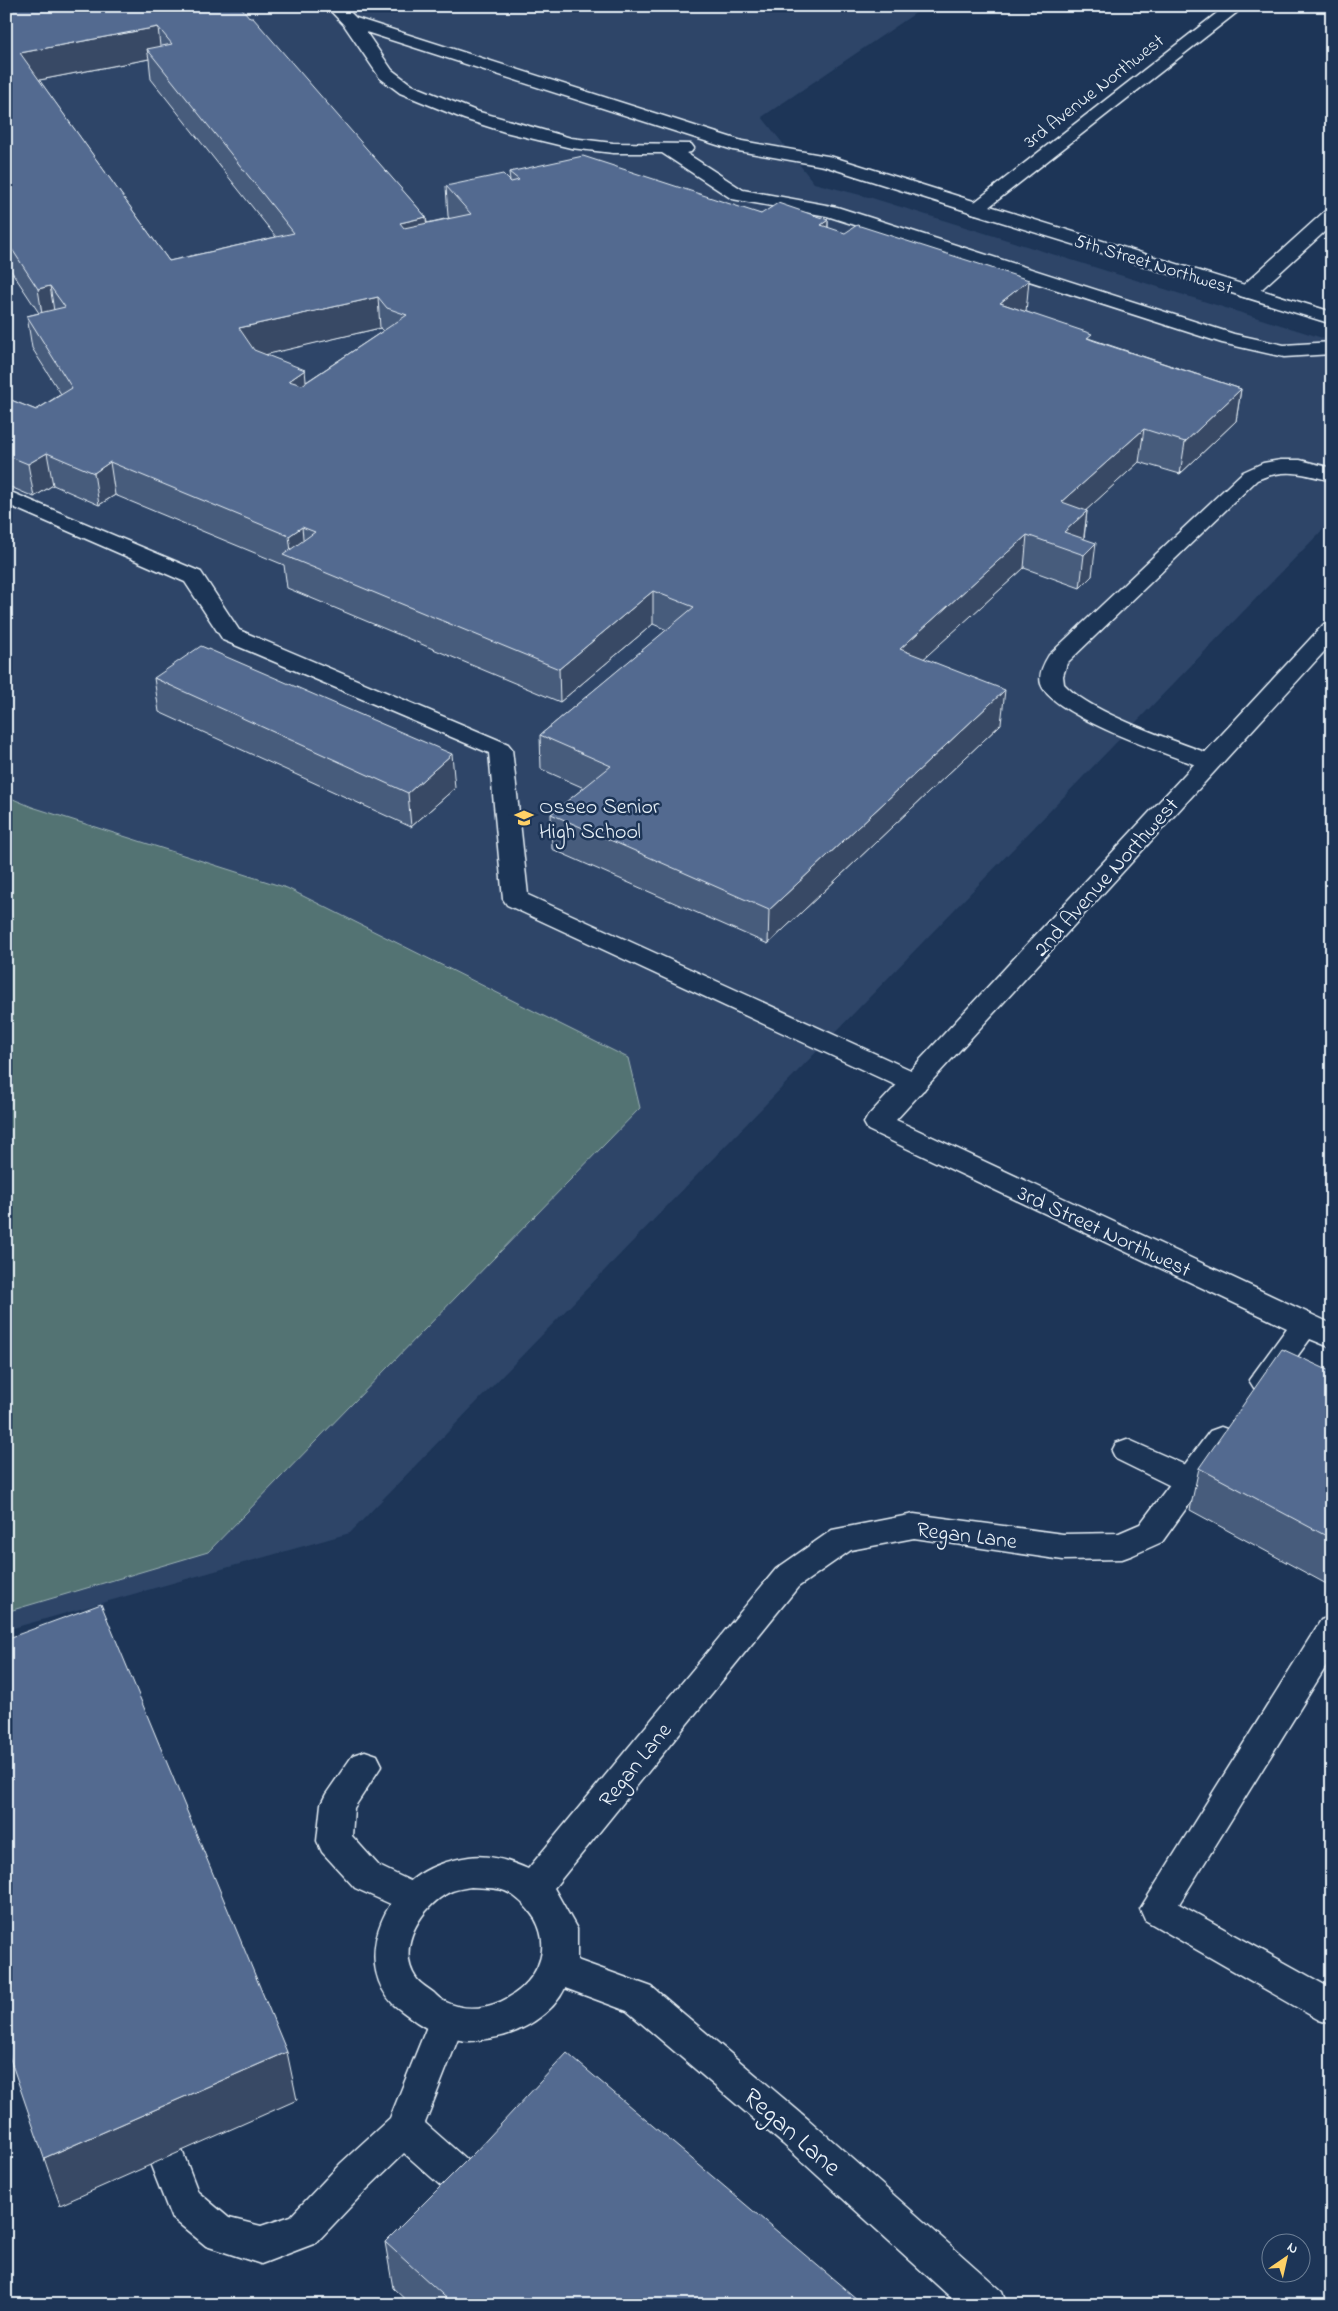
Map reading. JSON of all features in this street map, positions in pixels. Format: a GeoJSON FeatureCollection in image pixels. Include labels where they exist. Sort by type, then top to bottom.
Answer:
{"type":"FeatureCollection","features":[{"type":"Feature","properties":{"kind":"street"},"geometry":{"type":"LineString","coordinates":[[334,6],[350,22],[386,74],[406,89],[495,123],[562,141],[613,148],[739,146]]}},
{"type":"Feature","properties":{"kind":"street","name":"3rd Avenue Northwest"},"geometry":{"type":"LineString","coordinates":[[976,208],[1236,6]]}},
{"type":"Feature","properties":{"kind":"street"},"geometry":{"type":"LineString","coordinates":[[350,22],[739,146]]}},
{"type":"Feature","properties":{"kind":"street","name":"5th Street Northwest"},"geometry":{"type":"LineString","coordinates":[[739,146],[827,162],[1332,318]]}},
{"type":"Feature","properties":{"kind":"street"},"geometry":{"type":"LineString","coordinates":[[666,148],[738,195],[830,211],[1229,339],[1284,351],[1332,348]]}},
{"type":"Feature","properties":{"kind":"street"},"geometry":{"type":"LineString","coordinates":[[1247,292],[1332,215]]}},
{"type":"Feature","properties":{"kind":"street"},"geometry":{"type":"LineString","coordinates":[[1210,762],[1083,710],[1062,698],[1053,686],[1051,673],[1057,660],[1250,476],[1262,469],[1291,465],[1332,475]]}},
{"type":"Feature","properties":{"kind":"street"},"geometry":{"type":"LineString","coordinates":[[6,496],[193,577],[231,635],[500,749],[516,899],[915,1083]]}},
{"type":"Feature","properties":{"kind":"street","name":"2nd Avenue Northwest"},"geometry":{"type":"LineString","coordinates":[[878,1123],[1331,631]]}},
{"type":"Feature","properties":{"kind":"street","name":"3rd Street Northwest"},"geometry":{"type":"LineString","coordinates":[[878,1123],[1318,1331]]}},
{"type":"Feature","properties":{"kind":"street","name":"Regan Lane"},"geometry":{"type":"LineString","coordinates":[[532,1889],[787,1578],[843,1539],[914,1526],[1063,1547],[1122,1546],[1151,1533],[1242,1410],[1318,1331]]}},
{"type":"Feature","properties":{"kind":"street"},"geometry":{"type":"LineString","coordinates":[[1127,1450],[1190,1481]]}},
{"type":"Feature","properties":{"kind":"street"},"geometry":{"type":"LineString","coordinates":[[1332,1629],[1157,1909],[1332,2008]]}},
{"type":"Feature","properties":{"kind":"street"},"geometry":{"type":"LineString","coordinates":[[365,1764],[338,1804],[334,1841],[367,1877],[413,1899]]}},
{"type":"Feature","properties":{"kind":"street"},"geometry":{"type":"LineString","coordinates":[[471,1872],[503,1875],[532,1889],[552,1910],[561,1939],[557,1969],[540,1996],[513,2016],[481,2026],[447,2021],[419,2007],[398,1984],[391,1955],[396,1926],[413,1899],[440,1880],[471,1872]]}},
{"type":"Feature","properties":{"kind":"street","name":"Regan Lane"},"geometry":{"type":"LineString","coordinates":[[557,1969],[639,1999],[796,2132],[988,2305]]}},
{"type":"Feature","properties":{"kind":"street"},"geometry":{"type":"LineString","coordinates":[[167,2158],[184,2204],[219,2233],[261,2245],[303,2230],[354,2176],[404,2129],[421,2082],[447,2021]]}},
{"type":"Feature","properties":{"kind":"street"},"geometry":{"type":"LineString","coordinates":[[404,2129],[481,2197]]}},
{"type":"Feature","properties":{"kind":"shaded area","name":"Osseo Senior High School"},"geometry":{"type":"Polygon","coordinates":[[[6,6],[926,6],[762,117],[814,183],[872,198],[1332,341],[1332,520],[350,1533],[6,1630],[6,6]]]}},
{"type":"Feature","properties":{"kind":"green space"},"geometry":{"type":"Polygon","coordinates":[[[6,796],[32,807],[287,888],[628,1058],[640,1108],[208,1552],[6,1612],[6,796]]]}},
{"type":"Feature","properties":{"kind":"building","name":"Osseo Senior High School"},"geometry":{"type":"Polygon","coordinates":[[[6,6],[240,6],[250,18],[253,18],[426,217],[400,223],[404,228],[471,214],[446,186],[503,174],[511,182],[519,180],[509,172],[583,156],[761,214],[778,203],[828,220],[821,225],[845,233],[857,225],[1029,280],[1000,303],[1092,334],[1087,338],[1095,341],[1241,389],[1185,442],[1144,429],[1062,502],[1087,511],[1064,532],[1096,543],[1084,555],[1027,535],[900,649],[1005,690],[769,910],[551,814],[611,766],[540,735],[694,607],[653,591],[559,669],[283,555],[315,532],[302,527],[289,536],[110,462],[94,473],[47,453],[28,464],[6,455],[6,398],[36,410],[72,388],[27,316],[65,307],[50,286],[38,289],[6,240],[6,6]],[[158,27],[20,53],[169,261],[294,233],[147,49],[172,44],[158,27]],[[378,297],[239,328],[254,350],[305,370],[289,381],[302,385],[407,315],[387,308],[378,297]]]}},
{"type":"Feature","properties":{"kind":"building"},"geometry":{"type":"Polygon","coordinates":[[[201,646],[452,754],[408,793],[154,678],[201,646]]]}},
{"type":"Feature","properties":{"kind":"building"},"geometry":{"type":"Polygon","coordinates":[[[1282,1349],[1332,1372],[1332,1539],[1199,1468],[1282,1349]]]}},
{"type":"Feature","properties":{"kind":"building"},"geometry":{"type":"Polygon","coordinates":[[[101,1604],[287,2052],[44,2158],[6,2047],[6,1639],[101,1604]]]}},
{"type":"Feature","properties":{"kind":"building"},"geometry":{"type":"Polygon","coordinates":[[[567,2053],[864,2305],[454,2305],[385,2242],[476,2151],[567,2053]]]}},
{"type":"Feature","properties":{"kind":"place","name":"Osseo Senior High School"},"geometry":{"type":"Point","coordinates":[524,818]}}]}
